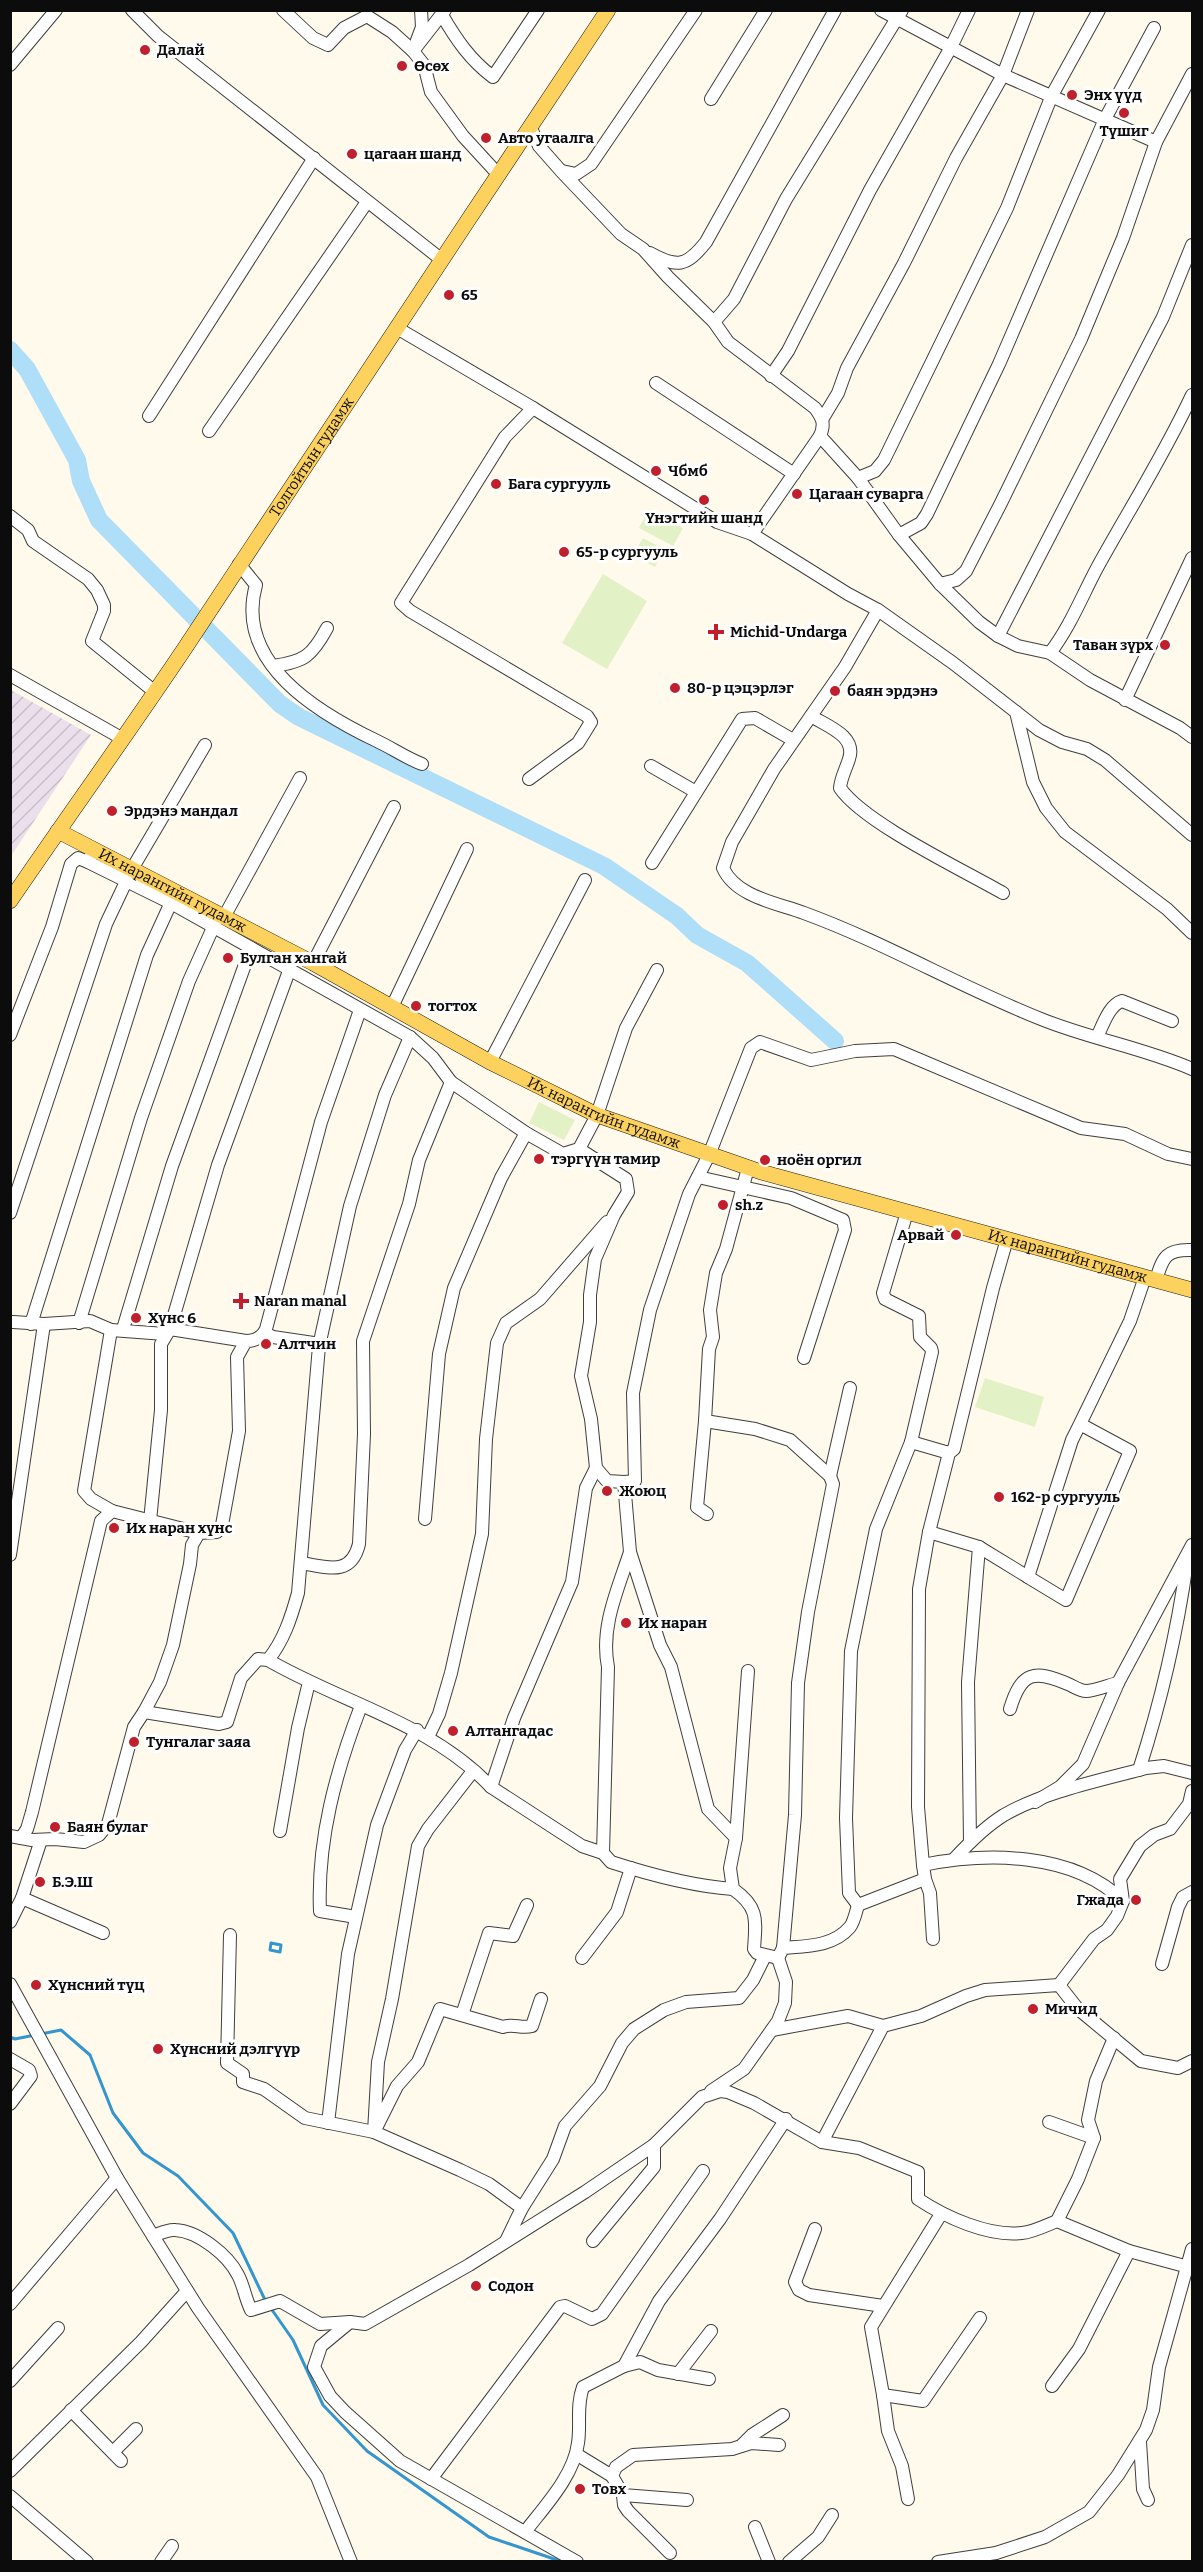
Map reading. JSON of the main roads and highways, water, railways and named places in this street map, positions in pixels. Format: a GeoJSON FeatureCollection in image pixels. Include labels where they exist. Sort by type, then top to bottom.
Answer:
{"type":"FeatureCollection","features":[{"type":"Feature","properties":{"kind":"main road","name":"Толгойтын гудамж"},"geometry":{"type":"LineString","coordinates":[[10,901],[186,646],[442,260],[497,173],[608,10]]}},
{"type":"Feature","properties":{"kind":"main road","name":"Их нарангийн гудамж"},"geometry":{"type":"LineString","coordinates":[[58,831],[91,856],[219,920],[313,963],[490,1062],[597,1115],[748,1168],[1192,1290]]}},
{"type":"Feature","properties":{"kind":"waterway"},"geometry":{"type":"LineString","coordinates":[[10,350],[27,369],[77,460],[81,481],[99,520],[280,704],[299,717],[604,866],[677,916],[697,935],[747,963],[835,1041]]}},
{"type":"Feature","properties":{"kind":"waterway"},"geometry":{"type":"LineString","coordinates":[[271,1943],[281,1945],[280,1952],[270,1950],[271,1943]]}},
{"type":"Feature","properties":{"kind":"waterway"},"geometry":{"type":"LineString","coordinates":[[41,2034],[61,2030],[90,2055],[113,2113],[143,2153],[178,2176],[233,2233],[266,2302]]}},
{"type":"Feature","properties":{"kind":"waterway"},"geometry":{"type":"LineString","coordinates":[[10,2037],[15,2039],[35,2035]]}},
{"type":"Feature","properties":{"kind":"waterway"},"geometry":{"type":"LineString","coordinates":[[270,2307],[293,2340],[323,2405],[367,2451],[489,2537],[563,2562]]}},
{"type":"Feature","properties":{"kind":"place","name":"Далай"},"geometry":{"type":"Point","coordinates":[145,50]}},
{"type":"Feature","properties":{"kind":"place","name":"Өсөх"},"geometry":{"type":"Point","coordinates":[402,66]}},
{"type":"Feature","properties":{"kind":"place","name":"Энх үүд"},"geometry":{"type":"Point","coordinates":[1072,95]}},
{"type":"Feature","properties":{"kind":"place","name":"Түшиг"},"geometry":{"type":"Point","coordinates":[1124,113]}},
{"type":"Feature","properties":{"kind":"place","name":"Авто угаалга"},"geometry":{"type":"Point","coordinates":[486,138]}},
{"type":"Feature","properties":{"kind":"place","name":"цагаан шанд"},"geometry":{"type":"Point","coordinates":[352,154]}},
{"type":"Feature","properties":{"kind":"place","name":"65"},"geometry":{"type":"Point","coordinates":[449,295]}},
{"type":"Feature","properties":{"kind":"place","name":"Чбмб"},"geometry":{"type":"Point","coordinates":[656,471]}},
{"type":"Feature","properties":{"kind":"place","name":"Бага сургууль"},"geometry":{"type":"Point","coordinates":[496,484]}},
{"type":"Feature","properties":{"kind":"place","name":"Цагаан суварга"},"geometry":{"type":"Point","coordinates":[797,494]}},
{"type":"Feature","properties":{"kind":"place","name":"Үнэгтийн шанд"},"geometry":{"type":"Point","coordinates":[704,500]}},
{"type":"Feature","properties":{"kind":"place","name":"65-р сургууль"},"geometry":{"type":"Point","coordinates":[564,552]}},
{"type":"Feature","properties":{"kind":"place","name":"Michid-Undarga"},"geometry":{"type":"Point","coordinates":[716,632]}},
{"type":"Feature","properties":{"kind":"place","name":"Таван зүрх"},"geometry":{"type":"Point","coordinates":[1165,645]}},
{"type":"Feature","properties":{"kind":"place","name":"80-р цэцэрлэг"},"geometry":{"type":"Point","coordinates":[675,688]}},
{"type":"Feature","properties":{"kind":"place","name":"баян эрдэнэ"},"geometry":{"type":"Point","coordinates":[835,691]}},
{"type":"Feature","properties":{"kind":"place","name":"Эрдэнэ мандал"},"geometry":{"type":"Point","coordinates":[112,811]}},
{"type":"Feature","properties":{"kind":"place","name":"Булган хангай"},"geometry":{"type":"Point","coordinates":[228,958]}},
{"type":"Feature","properties":{"kind":"place","name":"тогтох"},"geometry":{"type":"Point","coordinates":[416,1006]}},
{"type":"Feature","properties":{"kind":"place","name":"тэргүүн тамир"},"geometry":{"type":"Point","coordinates":[539,1159]}},
{"type":"Feature","properties":{"kind":"place","name":"ноён оргил"},"geometry":{"type":"Point","coordinates":[765,1160]}},
{"type":"Feature","properties":{"kind":"place","name":"sh.z"},"geometry":{"type":"Point","coordinates":[723,1205]}},
{"type":"Feature","properties":{"kind":"place","name":"Арвай"},"geometry":{"type":"Point","coordinates":[956,1235]}},
{"type":"Feature","properties":{"kind":"place","name":"Naran manal"},"geometry":{"type":"Point","coordinates":[241,1301]}},
{"type":"Feature","properties":{"kind":"place","name":"Хүнс 6"},"geometry":{"type":"Point","coordinates":[136,1318]}},
{"type":"Feature","properties":{"kind":"place","name":"Алтчин"},"geometry":{"type":"Point","coordinates":[266,1344]}},
{"type":"Feature","properties":{"kind":"place","name":"Жоюц"},"geometry":{"type":"Point","coordinates":[607,1491]}},
{"type":"Feature","properties":{"kind":"place","name":"162-р сургууль"},"geometry":{"type":"Point","coordinates":[999,1497]}},
{"type":"Feature","properties":{"kind":"place","name":"Их наран хүнс"},"geometry":{"type":"Point","coordinates":[114,1528]}},
{"type":"Feature","properties":{"kind":"place","name":"Их наран"},"geometry":{"type":"Point","coordinates":[626,1623]}},
{"type":"Feature","properties":{"kind":"place","name":"Алтангадас"},"geometry":{"type":"Point","coordinates":[453,1731]}},
{"type":"Feature","properties":{"kind":"place","name":"Тунгалаг заяа"},"geometry":{"type":"Point","coordinates":[134,1742]}},
{"type":"Feature","properties":{"kind":"place","name":"Баян булаг"},"geometry":{"type":"Point","coordinates":[55,1827]}},
{"type":"Feature","properties":{"kind":"place","name":"Б.Э.Ш"},"geometry":{"type":"Point","coordinates":[40,1882]}},
{"type":"Feature","properties":{"kind":"place","name":"Гжада"},"geometry":{"type":"Point","coordinates":[1136,1900]}},
{"type":"Feature","properties":{"kind":"place","name":"Хүнсний түц"},"geometry":{"type":"Point","coordinates":[36,1985]}},
{"type":"Feature","properties":{"kind":"place","name":"Мичид"},"geometry":{"type":"Point","coordinates":[1033,2009]}},
{"type":"Feature","properties":{"kind":"place","name":"Хүнсний дэлгүүр"},"geometry":{"type":"Point","coordinates":[158,2049]}},
{"type":"Feature","properties":{"kind":"place","name":"Содон"},"geometry":{"type":"Point","coordinates":[476,2286]}},
{"type":"Feature","properties":{"kind":"place","name":"Товх"},"geometry":{"type":"Point","coordinates":[580,2489]}}]}
